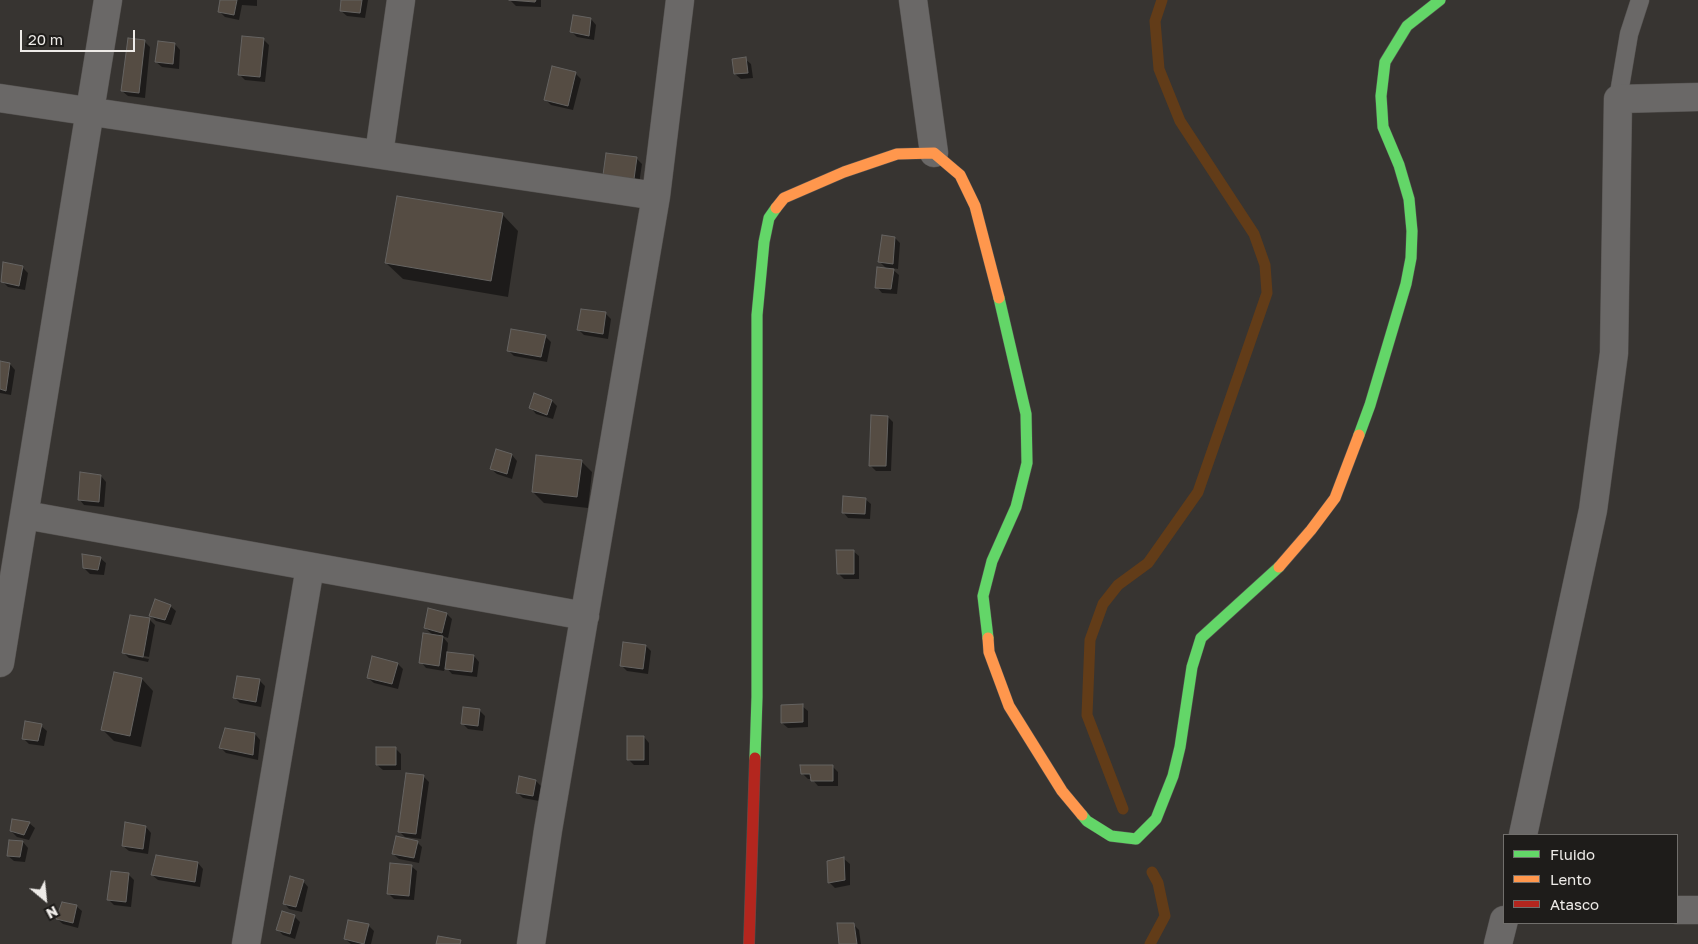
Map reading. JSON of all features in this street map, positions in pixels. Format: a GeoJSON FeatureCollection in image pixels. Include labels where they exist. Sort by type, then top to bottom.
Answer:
{"type":"FeatureCollection","features":[{"type":"Feature","properties":{"kind":"street"},"geometry":{"type":"LineString","coordinates":[[0,663],[108,0]]}},
{"type":"Feature","properties":{"kind":"street"},"geometry":{"type":"LineString","coordinates":[[379,154],[401,0]]}},
{"type":"Feature","properties":{"kind":"street"},"geometry":{"type":"LineString","coordinates":[[531,944],[548,830],[656,196],[680,0]]}},
{"type":"Feature","properties":{"kind":"street"},"geometry":{"type":"LineString","coordinates":[[913,0],[934,153]]}},
{"type":"Feature","properties":{"kind":"street"},"geometry":{"type":"LineString","coordinates":[[749,944],[757,697],[757,315],[764,242],[769,218],[784,198],[844,172],[897,154],[934,153],[960,175],[976,206],[1026,414],[1027,463],[1016,507],[992,561],[983,596],[990,652],[1009,706],[1062,790],[1088,820],[1111,836],[1136,839],[1156,819],[1173,776],[1180,746],[1192,667],[1202,638],[1231,608],[1284,562],[1312,530],[1336,498],[1370,405],[1406,284],[1411,258],[1412,231],[1409,199],[1399,165],[1383,127],[1381,96],[1385,62],[1408,26],[1440,0]]}},
{"type":"Feature","properties":{"kind":"street"},"geometry":{"type":"LineString","coordinates":[[1523,834],[1593,510],[1613,363],[1618,99],[1698,97]]}},
{"type":"Feature","properties":{"kind":"street"},"geometry":{"type":"LineString","coordinates":[[0,98],[656,196]]}},
{"type":"Feature","properties":{"kind":"street"},"geometry":{"type":"LineString","coordinates":[[25,515],[584,616]]}},
{"type":"Feature","properties":{"kind":"street"},"geometry":{"type":"LineString","coordinates":[[246,944],[310,567]]}},
{"type":"Feature","properties":{"kind":"street"},"geometry":{"type":"LineString","coordinates":[[1678,910],[1698,910]]}},
{"type":"Feature","properties":{"kind":"street"},"geometry":{"type":"LineString","coordinates":[[1498,944],[1503,924]]}},
{"type":"Feature","properties":{"kind":"lane"},"geometry":{"type":"LineString","coordinates":[[1618,99],[1629,34],[1640,0]]}},
{"type":"Feature","properties":{"kind":"building"},"geometry":{"type":"Polygon","coordinates":[[[220,0],[237,0],[234,15],[218,12],[220,0]]]}},
{"type":"Feature","properties":{"kind":"building"},"geometry":{"type":"Polygon","coordinates":[[[341,0],[362,0],[360,13],[340,11],[341,0]]]}},
{"type":"Feature","properties":{"kind":"building"},"geometry":{"type":"Polygon","coordinates":[[[509,0],[536,0],[535,2],[509,0]]]}},
{"type":"Feature","properties":{"kind":"building"},"geometry":{"type":"Polygon","coordinates":[[[573,15],[591,18],[589,36],[570,32],[573,15]]]}},
{"type":"Feature","properties":{"kind":"building"},"geometry":{"type":"Polygon","coordinates":[[[242,36],[264,38],[260,77],[238,75],[242,36]]]}},
{"type":"Feature","properties":{"kind":"building"},"geometry":{"type":"Polygon","coordinates":[[[128,38],[145,40],[139,93],[121,91],[128,38]]]}},
{"type":"Feature","properties":{"kind":"building"},"geometry":{"type":"Polygon","coordinates":[[[158,41],[175,43],[173,64],[155,62],[158,41]]]}},
{"type":"Feature","properties":{"kind":"building"},"geometry":{"type":"Polygon","coordinates":[[[746,57],[748,73],[734,74],[732,59],[746,57]]]}},
{"type":"Feature","properties":{"kind":"building"},"geometry":{"type":"Polygon","coordinates":[[[552,66],[576,72],[568,106],[544,100],[552,66]]]}},
{"type":"Feature","properties":{"kind":"building"},"geometry":{"type":"Polygon","coordinates":[[[606,153],[637,157],[634,179],[603,175],[606,153]]]}},
{"type":"Feature","properties":{"kind":"building"},"geometry":{"type":"Polygon","coordinates":[[[397,196],[503,213],[491,281],[385,263],[397,196]]]}},
{"type":"Feature","properties":{"kind":"building"},"geometry":{"type":"Polygon","coordinates":[[[882,235],[895,237],[893,264],[878,262],[882,235]]]}},
{"type":"Feature","properties":{"kind":"building"},"geometry":{"type":"Polygon","coordinates":[[[3,262],[23,266],[19,286],[1,282],[3,262]]]}},
{"type":"Feature","properties":{"kind":"building"},"geometry":{"type":"Polygon","coordinates":[[[877,267],[894,269],[891,289],[875,288],[877,267]]]}},
{"type":"Feature","properties":{"kind":"building"},"geometry":{"type":"Polygon","coordinates":[[[581,309],[606,312],[603,334],[577,330],[581,309]]]}},
{"type":"Feature","properties":{"kind":"building"},"geometry":{"type":"Polygon","coordinates":[[[511,329],[546,335],[541,357],[507,351],[511,329]]]}},
{"type":"Feature","properties":{"kind":"building"},"geometry":{"type":"Polygon","coordinates":[[[0,361],[10,363],[6,391],[0,389],[0,361]]]}},
{"type":"Feature","properties":{"kind":"building"},"geometry":{"type":"Polygon","coordinates":[[[534,393],[552,400],[547,415],[529,408],[534,393]]]}},
{"type":"Feature","properties":{"kind":"building"},"geometry":{"type":"Polygon","coordinates":[[[871,415],[888,416],[886,466],[869,466],[871,415]]]}},
{"type":"Feature","properties":{"kind":"building"},"geometry":{"type":"Polygon","coordinates":[[[496,449],[512,454],[507,474],[490,469],[496,449]]]}},
{"type":"Feature","properties":{"kind":"building"},"geometry":{"type":"Polygon","coordinates":[[[536,455],[582,460],[577,497],[532,492],[536,455]]]}},
{"type":"Feature","properties":{"kind":"building"},"geometry":{"type":"Polygon","coordinates":[[[80,472],[101,475],[99,502],[78,500],[80,472]]]}},
{"type":"Feature","properties":{"kind":"building"},"geometry":{"type":"Polygon","coordinates":[[[843,496],[866,498],[865,514],[842,513],[843,496]]]}},
{"type":"Feature","properties":{"kind":"building"},"geometry":{"type":"Polygon","coordinates":[[[836,550],[854,550],[854,574],[837,574],[836,550]]]}},
{"type":"Feature","properties":{"kind":"building"},"geometry":{"type":"Polygon","coordinates":[[[82,554],[101,557],[98,570],[83,568],[82,554]]]}},
{"type":"Feature","properties":{"kind":"building"},"geometry":{"type":"Polygon","coordinates":[[[155,599],[171,605],[165,620],[149,616],[155,599]]]}},
{"type":"Feature","properties":{"kind":"building"},"geometry":{"type":"Polygon","coordinates":[[[428,608],[447,613],[442,633],[424,628],[428,608]]]}},
{"type":"Feature","properties":{"kind":"building"},"geometry":{"type":"Polygon","coordinates":[[[130,615],[150,618],[143,657],[122,653],[130,615]]]}},
{"type":"Feature","properties":{"kind":"building"},"geometry":{"type":"Polygon","coordinates":[[[423,633],[443,636],[439,666],[419,663],[423,633]]]}},
{"type":"Feature","properties":{"kind":"building"},"geometry":{"type":"Polygon","coordinates":[[[623,642],[646,645],[643,669],[620,666],[623,642]]]}},
{"type":"Feature","properties":{"kind":"building"},"geometry":{"type":"Polygon","coordinates":[[[447,652],[474,655],[472,672],[445,669],[447,652]]]}},
{"type":"Feature","properties":{"kind":"building"},"geometry":{"type":"Polygon","coordinates":[[[372,656],[398,663],[392,684],[367,678],[372,656]]]}},
{"type":"Feature","properties":{"kind":"building"},"geometry":{"type":"Polygon","coordinates":[[[114,672],[142,678],[130,736],[101,730],[114,672]]]}},
{"type":"Feature","properties":{"kind":"building"},"geometry":{"type":"Polygon","coordinates":[[[237,676],[260,679],[256,702],[233,698],[237,676]]]}},
{"type":"Feature","properties":{"kind":"building"},"geometry":{"type":"Polygon","coordinates":[[[803,704],[803,722],[781,723],[781,705],[803,704]]]}},
{"type":"Feature","properties":{"kind":"building"},"geometry":{"type":"Polygon","coordinates":[[[463,707],[480,709],[478,726],[461,724],[463,707]]]}},
{"type":"Feature","properties":{"kind":"building"},"geometry":{"type":"Polygon","coordinates":[[[25,721],[42,724],[38,741],[22,739],[25,721]]]}},
{"type":"Feature","properties":{"kind":"building"},"geometry":{"type":"Polygon","coordinates":[[[225,728],[255,733],[253,755],[219,748],[225,728]]]}},
{"type":"Feature","properties":{"kind":"building"},"geometry":{"type":"Polygon","coordinates":[[[627,736],[644,736],[644,760],[627,760],[627,736]]]}},
{"type":"Feature","properties":{"kind":"building"},"geometry":{"type":"Polygon","coordinates":[[[376,747],[396,747],[396,765],[376,765],[376,747]]]}},
{"type":"Feature","properties":{"kind":"building"},"geometry":{"type":"Polygon","coordinates":[[[800,765],[833,765],[833,781],[811,781],[810,774],[801,774],[800,765]]]}},
{"type":"Feature","properties":{"kind":"building"},"geometry":{"type":"Polygon","coordinates":[[[406,773],[424,775],[416,834],[398,832],[406,773]]]}},
{"type":"Feature","properties":{"kind":"building"},"geometry":{"type":"Polygon","coordinates":[[[519,776],[536,780],[533,796],[516,793],[519,776]]]}},
{"type":"Feature","properties":{"kind":"building"},"geometry":{"type":"Polygon","coordinates":[[[12,819],[30,822],[24,835],[10,831],[12,819]]]}},
{"type":"Feature","properties":{"kind":"building"},"geometry":{"type":"Polygon","coordinates":[[[125,822],[146,826],[143,849],[122,846],[125,822]]]}},
{"type":"Feature","properties":{"kind":"building"},"geometry":{"type":"Polygon","coordinates":[[[396,836],[418,841],[414,858],[392,854],[396,836]]]}},
{"type":"Feature","properties":{"kind":"building"},"geometry":{"type":"Polygon","coordinates":[[[9,840],[23,841],[20,857],[7,856],[9,840]]]}},
{"type":"Feature","properties":{"kind":"building"},"geometry":{"type":"Polygon","coordinates":[[[156,855],[198,862],[195,882],[151,875],[156,855]]]}},
{"type":"Feature","properties":{"kind":"building"},"geometry":{"type":"Polygon","coordinates":[[[844,857],[845,880],[828,883],[827,861],[844,857]]]}},
{"type":"Feature","properties":{"kind":"building"},"geometry":{"type":"Polygon","coordinates":[[[390,863],[412,865],[409,896],[387,894],[390,863]]]}},
{"type":"Feature","properties":{"kind":"building"},"geometry":{"type":"Polygon","coordinates":[[[111,871],[129,873],[126,902],[107,900],[111,871]]]}},
{"type":"Feature","properties":{"kind":"building"},"geometry":{"type":"Polygon","coordinates":[[[290,876],[304,880],[296,907],[283,904],[290,876]]]}},
{"type":"Feature","properties":{"kind":"building"},"geometry":{"type":"Polygon","coordinates":[[[62,902],[77,905],[73,923],[56,919],[62,902]]]}},
{"type":"Feature","properties":{"kind":"building"},"geometry":{"type":"Polygon","coordinates":[[[282,911],[295,915],[290,934],[276,930],[282,911]]]}},
{"type":"Feature","properties":{"kind":"building"},"geometry":{"type":"Polygon","coordinates":[[[348,920],[369,924],[364,944],[344,939],[348,920]]]}},
{"type":"Feature","properties":{"kind":"building"},"geometry":{"type":"Polygon","coordinates":[[[837,923],[854,923],[857,944],[839,944],[837,923]]]}},
{"type":"Feature","properties":{"kind":"building"},"geometry":{"type":"Polygon","coordinates":[[[438,936],[461,940],[460,944],[436,944],[438,936]]]}},
{"type":"Feature","properties":{"kind":"waterway"},"geometry":{"type":"LineString","coordinates":[[1123,809],[1087,715],[1090,640],[1103,604],[1118,585],[1148,563],[1198,492],[1267,293],[1265,265],[1254,234],[1180,121],[1159,69],[1155,21],[1162,0]]}},
{"type":"Feature","properties":{"kind":"waterway"},"geometry":{"type":"LineString","coordinates":[[1150,944],[1165,916],[1158,883],[1152,872]]}},
{"type":"Feature","properties":{"kind":"traffic: fast"},"geometry":{"type":"LineString","coordinates":[[1359,435],[1370,405],[1406,284],[1411,258],[1412,231],[1409,199],[1399,165],[1383,127],[1381,96],[1385,62],[1407,26],[1440,0]]}},
{"type":"Feature","properties":{"kind":"traffic: fast"},"geometry":{"type":"LineString","coordinates":[[755,758],[757,697],[757,315],[764,242],[769,218],[776,208]]}},
{"type":"Feature","properties":{"kind":"traffic: fast"},"geometry":{"type":"LineString","coordinates":[[988,638],[983,596],[992,561],[1016,507],[1027,463],[1026,414],[999,298]]}},
{"type":"Feature","properties":{"kind":"traffic: fast"},"geometry":{"type":"LineString","coordinates":[[1082,815],[1087,821],[1111,836],[1136,839],[1156,819],[1173,776],[1180,747],[1192,667],[1201,638],[1279,567]]}},
{"type":"Feature","properties":{"kind":"traffic: slow"},"geometry":{"type":"LineString","coordinates":[[776,208],[784,198],[844,172],[897,154],[934,153],[960,175],[975,206],[999,298]]}},
{"type":"Feature","properties":{"kind":"traffic: slow"},"geometry":{"type":"LineString","coordinates":[[1279,567],[1311,530],[1335,498],[1359,435]]}},
{"type":"Feature","properties":{"kind":"traffic: slow"},"geometry":{"type":"LineString","coordinates":[[988,638],[989,652],[1009,706],[1062,791],[1082,815]]}},
{"type":"Feature","properties":{"kind":"traffic: jam"},"geometry":{"type":"LineString","coordinates":[[749,944],[755,758]]}}]}
